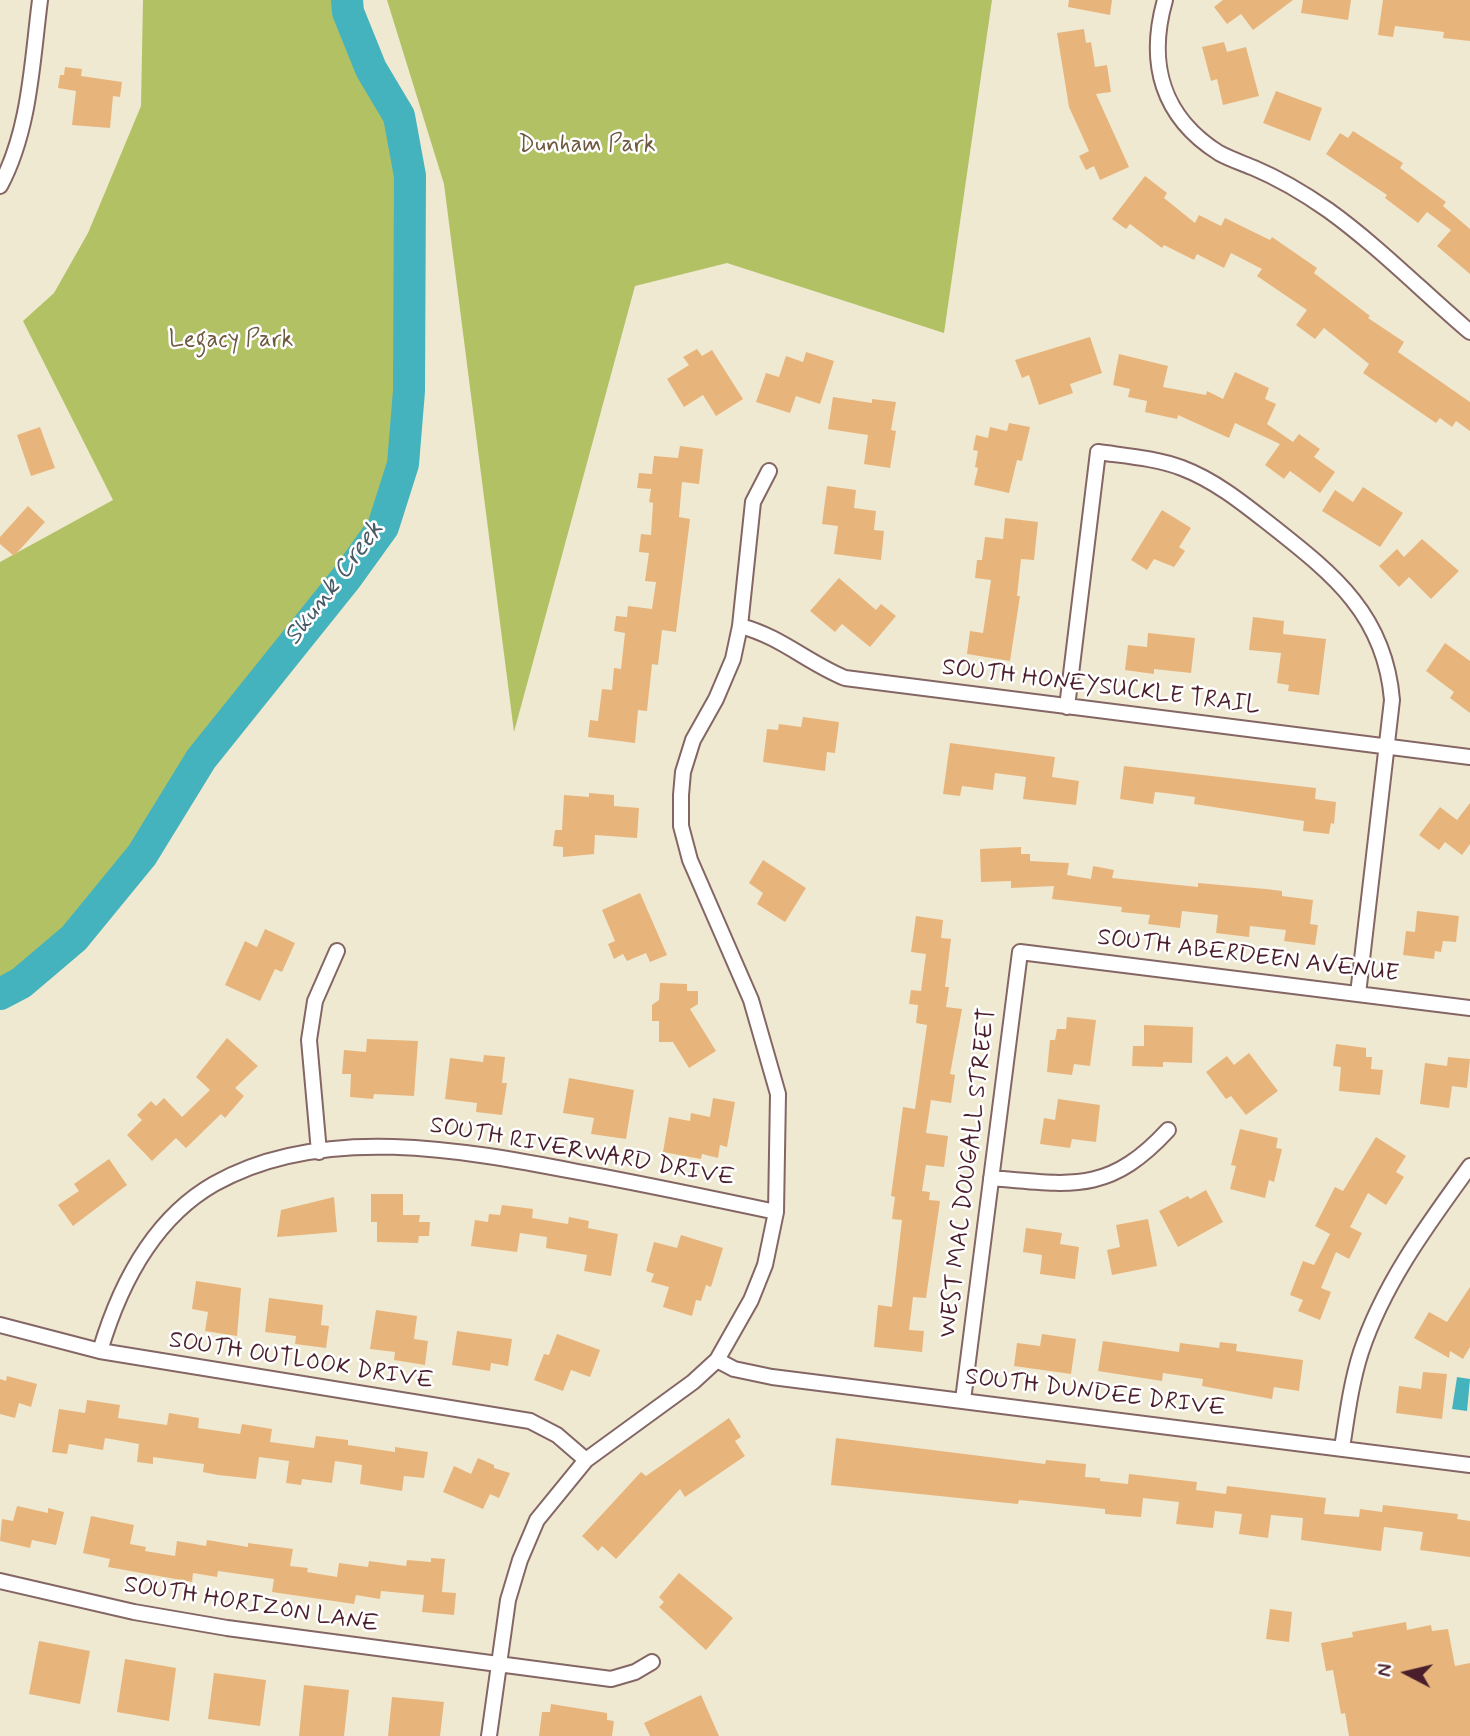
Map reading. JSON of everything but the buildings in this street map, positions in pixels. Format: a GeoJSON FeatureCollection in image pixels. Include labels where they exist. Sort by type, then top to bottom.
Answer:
{"type":"FeatureCollection","features":[{"type":"Feature","properties":{"kind":"street"},"geometry":{"type":"LineString","coordinates":[[0,186],[11,162],[23,119],[40,0]]}},
{"type":"Feature","properties":{"kind":"street"},"geometry":{"type":"LineString","coordinates":[[1166,0],[1160,18],[1158,69],[1174,109],[1187,127],[1221,154],[1308,196],[1334,214],[1470,332]]}},
{"type":"Feature","properties":{"kind":"street"},"geometry":{"type":"LineString","coordinates":[[1067,707],[1098,452],[1167,463],[1217,485],[1332,573],[1359,606],[1382,652],[1392,700],[1358,994]]}},
{"type":"Feature","properties":{"kind":"street"},"geometry":{"type":"LineString","coordinates":[[489,1736],[508,1600],[520,1560],[537,1520],[586,1460],[693,1382],[717,1360],[751,1300],[765,1265],[776,1213],[778,1094],[769,1053],[751,1000],[690,860],[681,826],[683,772],[693,740],[716,699],[733,659],[740,626],[753,502],[769,471]]}},
{"type":"Feature","properties":{"kind":"street","name":"SOUTH HONEYSUCKLE TRAIL"},"geometry":{"type":"LineString","coordinates":[[740,626],[781,640],[823,669],[845,678],[1470,757]]}},
{"type":"Feature","properties":{"kind":"street"},"geometry":{"type":"LineString","coordinates":[[319,1152],[309,1040],[315,1001],[337,951]]}},
{"type":"Feature","properties":{"kind":"street","name":"SOUTH ABERDEEN AVENUE"},"geometry":{"type":"LineString","coordinates":[[1020,952],[1470,1008]]}},
{"type":"Feature","properties":{"kind":"street","name":"WEST MAC DOUGALL STREET"},"geometry":{"type":"LineString","coordinates":[[963,1400],[1020,952]]}},
{"type":"Feature","properties":{"kind":"street"},"geometry":{"type":"LineString","coordinates":[[991,1178],[1061,1184],[1101,1179],[1130,1166],[1168,1130]]}},
{"type":"Feature","properties":{"kind":"street","name":"SOUTH RIVERWARD DRIVE"},"geometry":{"type":"LineString","coordinates":[[100,1351],[109,1321],[130,1276],[157,1235],[189,1202],[213,1184],[271,1161],[319,1152],[404,1145],[480,1153],[776,1213]]}},
{"type":"Feature","properties":{"kind":"street"},"geometry":{"type":"LineString","coordinates":[[1342,1448],[1360,1355],[1379,1305],[1398,1271],[1470,1166]]}},
{"type":"Feature","properties":{"kind":"street","name":"SOUTH OUTLOOK DRIVE"},"geometry":{"type":"LineString","coordinates":[[0,1325],[100,1351],[530,1420],[557,1435],[586,1460]]}},
{"type":"Feature","properties":{"kind":"street","name":"SOUTH DUNDEE DRIVE"},"geometry":{"type":"LineString","coordinates":[[717,1360],[734,1368],[772,1377],[1470,1465]]}},
{"type":"Feature","properties":{"kind":"street","name":"SOUTH HORIZON LANE"},"geometry":{"type":"LineString","coordinates":[[0,1581],[134,1612],[611,1679],[635,1672],[652,1662]]}},
{"type":"Feature","properties":{"kind":"green space","name":"Legacy Park"},"geometry":{"type":"Polygon","coordinates":[[[143,0],[347,0],[348,12],[371,69],[399,116],[410,176],[409,391],[403,464],[383,527],[347,577],[201,759],[142,855],[74,938],[21,983],[0,994],[0,562],[113,500],[23,321],[54,293],[88,233],[141,106],[143,0]]]}},
{"type":"Feature","properties":{"kind":"green space","name":"Dunham Park"},"geometry":{"type":"Polygon","coordinates":[[[387,0],[992,0],[944,333],[727,263],[635,286],[514,732],[444,184],[387,0]]]}},
{"type":"Feature","properties":{"kind":"water"},"geometry":{"type":"Polygon","coordinates":[[[1457,1377],[1470,1379],[1467,1411],[1452,1409],[1457,1377]]]}},
{"type":"Feature","properties":{"kind":"waterway","name":"Skunk Creek"},"geometry":{"type":"LineString","coordinates":[[0,994],[21,983],[74,938],[142,855],[201,759],[347,577],[383,527],[403,464],[409,391],[410,176],[399,116],[371,69],[348,12],[347,0]]}}]}
